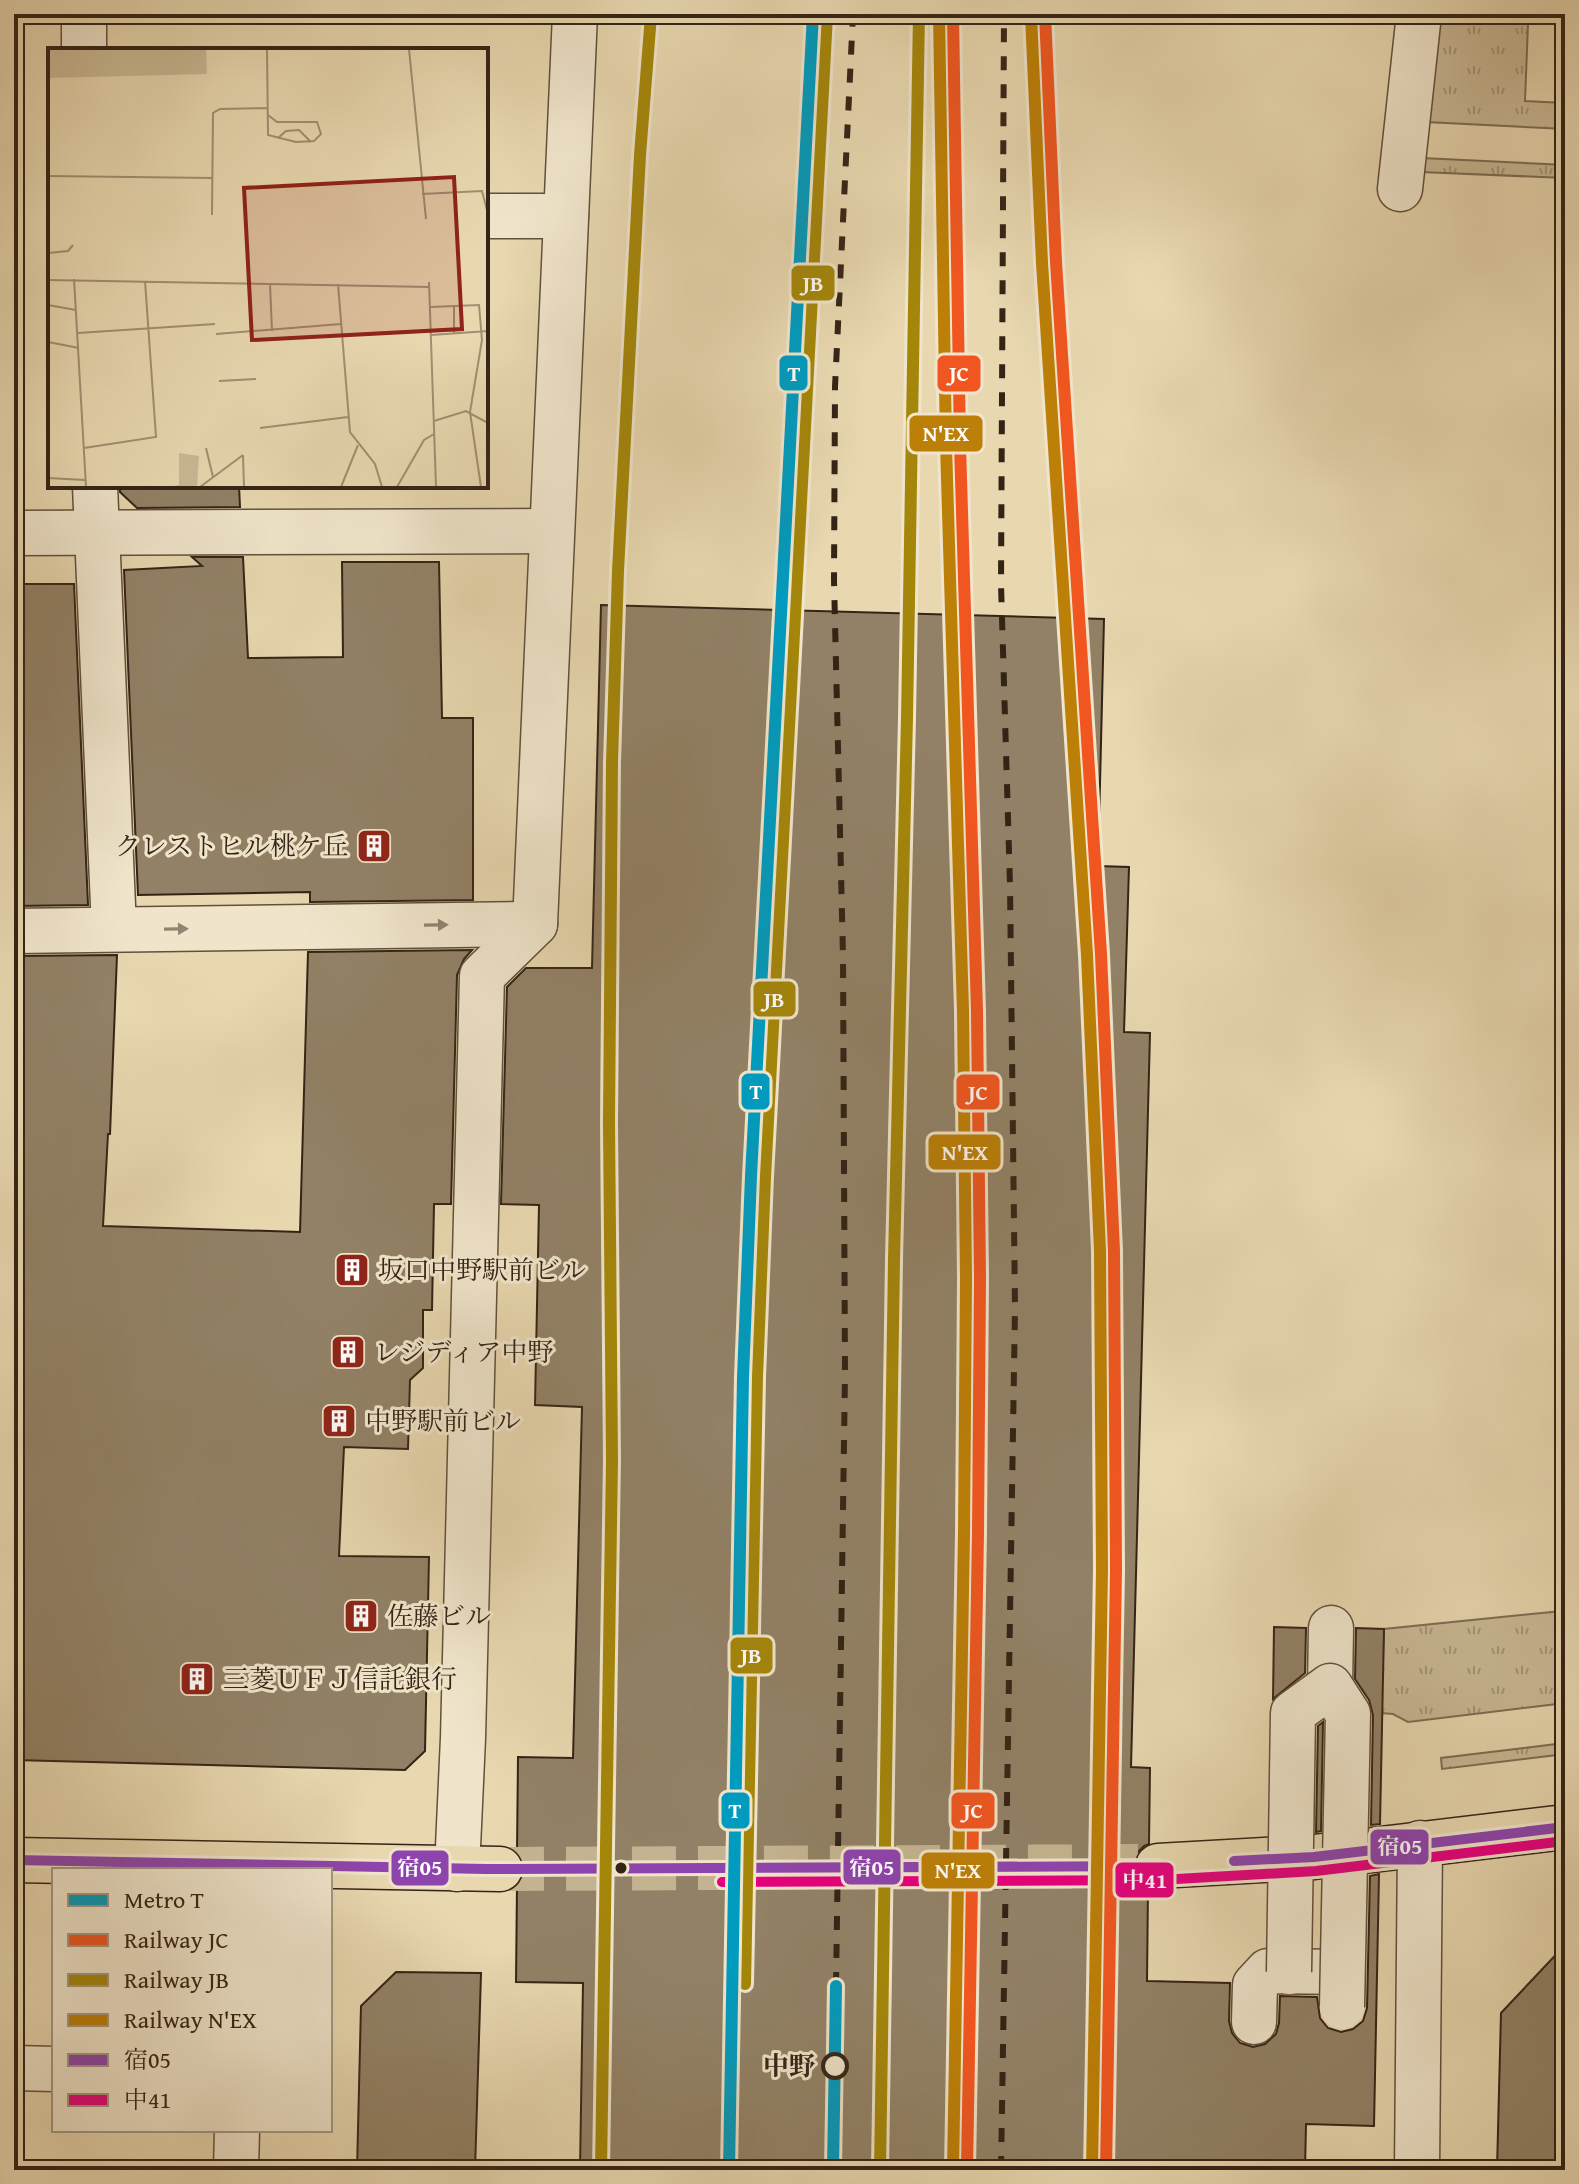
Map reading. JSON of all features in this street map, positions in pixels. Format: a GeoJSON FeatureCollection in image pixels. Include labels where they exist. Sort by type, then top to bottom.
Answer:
{"type":"FeatureCollection","features":[{"type":"Feature","properties":{"kind":"main road"},"geometry":{"type":"LineString","coordinates":[[1158,1866],[1314,1857],[1565,1827]]}},
{"type":"Feature","properties":{"kind":"main road"},"geometry":{"type":"LineString","coordinates":[[14,1860],[246,1867],[500,1869]]}},
{"type":"Feature","properties":{"kind":"street"},"geometry":{"type":"LineString","coordinates":[[84,14],[84,48]]}},
{"type":"Feature","properties":{"kind":"street"},"geometry":{"type":"LineString","coordinates":[[457,1869],[482,976],[535,924],[575,14]]}},
{"type":"Feature","properties":{"kind":"street"},"geometry":{"type":"LineString","coordinates":[[1400,189],[1419,14]]}},
{"type":"Feature","properties":{"kind":"street"},"geometry":{"type":"LineString","coordinates":[[488,216],[566,216]]}},
{"type":"Feature","properties":{"kind":"street"},"geometry":{"type":"LineString","coordinates":[[95,488],[114,929]]}},
{"type":"Feature","properties":{"kind":"street"},"geometry":{"type":"LineString","coordinates":[[14,533],[551,531]]}},
{"type":"Feature","properties":{"kind":"street"},"geometry":{"type":"LineString","coordinates":[[14,931],[535,924]]}},
{"type":"Feature","properties":{"kind":"street"},"geometry":{"type":"LineString","coordinates":[[1254,2022],[1255,1985],[1268,1971],[1288,1984],[1342,1989],[1348,1714],[1330,1686],[1331,1628]]}},
{"type":"Feature","properties":{"kind":"street"},"geometry":{"type":"LineString","coordinates":[[1288,1984],[1293,1713],[1330,1686]]}},
{"type":"Feature","properties":{"kind":"street"},"geometry":{"type":"LineString","coordinates":[[1417,2170],[1420,1843]]}},
{"type":"Feature","properties":{"kind":"street"},"geometry":{"type":"LineString","coordinates":[[14,2068],[52,2069]]}},
{"type":"Feature","properties":{"kind":"street"},"geometry":{"type":"LineString","coordinates":[[236,2170],[237,2132]]}},
{"type":"Feature","properties":{"kind":"green space"},"geometry":{"type":"Polygon","coordinates":[[[1438,19],[1528,24],[1525,101],[1565,103],[1565,129],[1426,122],[1438,19]]]}},
{"type":"Feature","properties":{"kind":"green space"},"geometry":{"type":"Polygon","coordinates":[[[1422,158],[1565,165],[1565,178],[1421,172],[1422,158]]]}},
{"type":"Feature","properties":{"kind":"green space"},"geometry":{"type":"Polygon","coordinates":[[[1565,1611],[1565,1703],[1408,1722],[1393,1714],[1381,1713],[1384,1629],[1565,1611]]]}},
{"type":"Feature","properties":{"kind":"green space"},"geometry":{"type":"Polygon","coordinates":[[[1565,1743],[1565,1754],[1442,1769],[1441,1758],[1565,1743]]]}},
{"type":"Feature","properties":{"kind":"building"},"geometry":{"type":"Polygon","coordinates":[[[120,488],[239,488],[240,507],[137,508],[120,492],[120,488]]]}},
{"type":"Feature","properties":{"kind":"building"},"geometry":{"type":"Polygon","coordinates":[[[192,557],[243,557],[248,658],[343,657],[342,562],[439,562],[442,718],[473,718],[473,900],[310,902],[310,892],[138,895],[124,570],[202,566],[192,557]]]}},
{"type":"Feature","properties":{"kind":"building"},"geometry":{"type":"Polygon","coordinates":[[[14,584],[74,584],[88,905],[14,906],[14,584]]]}},
{"type":"Feature","properties":{"kind":"building"},"geometry":{"type":"Polygon","coordinates":[[[601,605],[1104,619],[1098,866],[1129,867],[1124,1032],[1150,1033],[1131,1767],[1150,1768],[1149,1844],[1136,1854],[1133,1867],[1138,1880],[1148,1889],[1147,1981],[1230,1983],[1229,2021],[1232,2033],[1240,2043],[1253,2047],[1265,2044],[1276,2034],[1280,1996],[1317,1997],[1320,2018],[1328,2028],[1341,2032],[1353,2029],[1363,2021],[1367,2008],[1370,1876],[1379,1874],[1374,2126],[1306,2124],[1305,2170],[580,2170],[583,1983],[516,1982],[517,1886],[525,1869],[517,1852],[518,1757],[573,1758],[582,1407],[535,1405],[539,1205],[501,1204],[507,987],[526,968],[592,968],[601,605]]]}},
{"type":"Feature","properties":{"kind":"building"},"geometry":{"type":"Polygon","coordinates":[[[472,950],[457,975],[451,1204],[434,1204],[432,1310],[423,1310],[423,1368],[410,1380],[408,1449],[344,1447],[339,1556],[429,1557],[425,1751],[405,1770],[14,1760],[14,956],[117,955],[103,1226],[300,1232],[308,952],[472,950]]]}},
{"type":"Feature","properties":{"kind":"building"},"geometry":{"type":"Polygon","coordinates":[[[1274,1627],[1306,1628],[1305,1673],[1273,1699],[1274,1627]]]}},
{"type":"Feature","properties":{"kind":"building"},"geometry":{"type":"Polygon","coordinates":[[[1356,1628],[1384,1629],[1380,1824],[1371,1825],[1373,1715],[1369,1700],[1355,1679],[1356,1628]]]}},
{"type":"Feature","properties":{"kind":"building"},"geometry":{"type":"Polygon","coordinates":[[[1323,1722],[1321,1831],[1316,1832],[1318,1726],[1323,1722]]]}},
{"type":"Feature","properties":{"kind":"building"},"geometry":{"type":"Polygon","coordinates":[[[1565,1945],[1565,2170],[1497,2170],[1501,2013],[1565,1945]]]}},
{"type":"Feature","properties":{"kind":"building"},"geometry":{"type":"Polygon","coordinates":[[[396,1972],[481,1973],[475,2170],[357,2170],[361,2006],[396,1972]]]}},
{"type":"Feature","properties":{"kind":"tunnel"},"geometry":{"type":"LineString","coordinates":[[500,1869],[1158,1866]]}},
{"type":"Feature","properties":{"kind":"railway"},"geometry":{"type":"LineString","coordinates":[[836,1986],[845,1374],[843,956],[834,580],[835,387],[853,14]]}},
{"type":"Feature","properties":{"kind":"railway"},"geometry":{"type":"LineString","coordinates":[[1001,2170],[1015,1308],[1010,885],[1001,584],[1004,14]]}},
{"type":"Feature","properties":{"kind":"metro line","name":"T"},"geometry":{"type":"LineString","coordinates":[[729,2170],[743,1377],[813,14]]}},
{"type":"Feature","properties":{"kind":"metro line","name":"T"},"geometry":{"type":"LineString","coordinates":[[833,2170],[836,1986]]}},
{"type":"Feature","properties":{"kind":"rail line","name":"JB"},"geometry":{"type":"LineString","coordinates":[[880,2170],[894,1260],[919,14]]}},
{"type":"Feature","properties":{"kind":"rail line","name":"N'EX"},"geometry":{"type":"LineString","coordinates":[[939,14],[946,445],[963,1011],[966,1279],[953,2170]]}},
{"type":"Feature","properties":{"kind":"rail line","name":"JC"},"geometry":{"type":"LineString","coordinates":[[953,14],[960,445],[977,1011],[980,1278],[967,2170]]}},
{"type":"Feature","properties":{"kind":"rail line","name":"JC"},"geometry":{"type":"LineString","coordinates":[[1045,14],[1056,262],[1101,954],[1114,1251],[1116,1570],[1106,2170]]}},
{"type":"Feature","properties":{"kind":"rail line","name":"JB"},"geometry":{"type":"LineString","coordinates":[[601,2170],[612,1460],[609,1123],[612,762],[618,571],[640,155],[651,15]]}},
{"type":"Feature","properties":{"kind":"rail line","name":"JB"},"geometry":{"type":"LineString","coordinates":[[745,1984],[757,1377],[765,1177],[827,15]]}},
{"type":"Feature","properties":{"kind":"rail line","name":"N'EX"},"geometry":{"type":"LineString","coordinates":[[1031,15],[1042,263],[1087,955],[1100,1251],[1102,1570],[1092,2170]]}},
{"type":"Feature","properties":{"kind":"transit line","name":"宿05"},"geometry":{"type":"LineString","coordinates":[[1234,1861],[1314,1857],[1565,1827]]}},
{"type":"Feature","properties":{"kind":"transit line","name":"中41"},"geometry":{"type":"LineString","coordinates":[[722,1882],[1159,1880],[1316,1871],[1565,1841]]}},
{"type":"Feature","properties":{"kind":"transit line","name":"宿05"},"geometry":{"type":"LineString","coordinates":[[14,1860],[486,1869],[1158,1866]]}},
{"type":"Feature","properties":{"kind":"place","name":"クレストヒル桃ケ丘"},"geometry":{"type":"Point","coordinates":[374,846]}},
{"type":"Feature","properties":{"kind":"place","name":"坂口中野駅前ビル"},"geometry":{"type":"Point","coordinates":[352,1270]}},
{"type":"Feature","properties":{"kind":"place","name":"レジディア中野"},"geometry":{"type":"Point","coordinates":[348,1352]}},
{"type":"Feature","properties":{"kind":"place","name":"中野駅前ビル"},"geometry":{"type":"Point","coordinates":[339,1421]}},
{"type":"Feature","properties":{"kind":"place","name":"佐藤ビル"},"geometry":{"type":"Point","coordinates":[361,1616]}},
{"type":"Feature","properties":{"kind":"place","name":"三菱ＵＦＪ信託銀行"},"geometry":{"type":"Point","coordinates":[197,1679]}},
{"type":"Feature","properties":{"kind":"place","name":"中野"},"geometry":{"type":"Point","coordinates":[835,2066]}}]}
